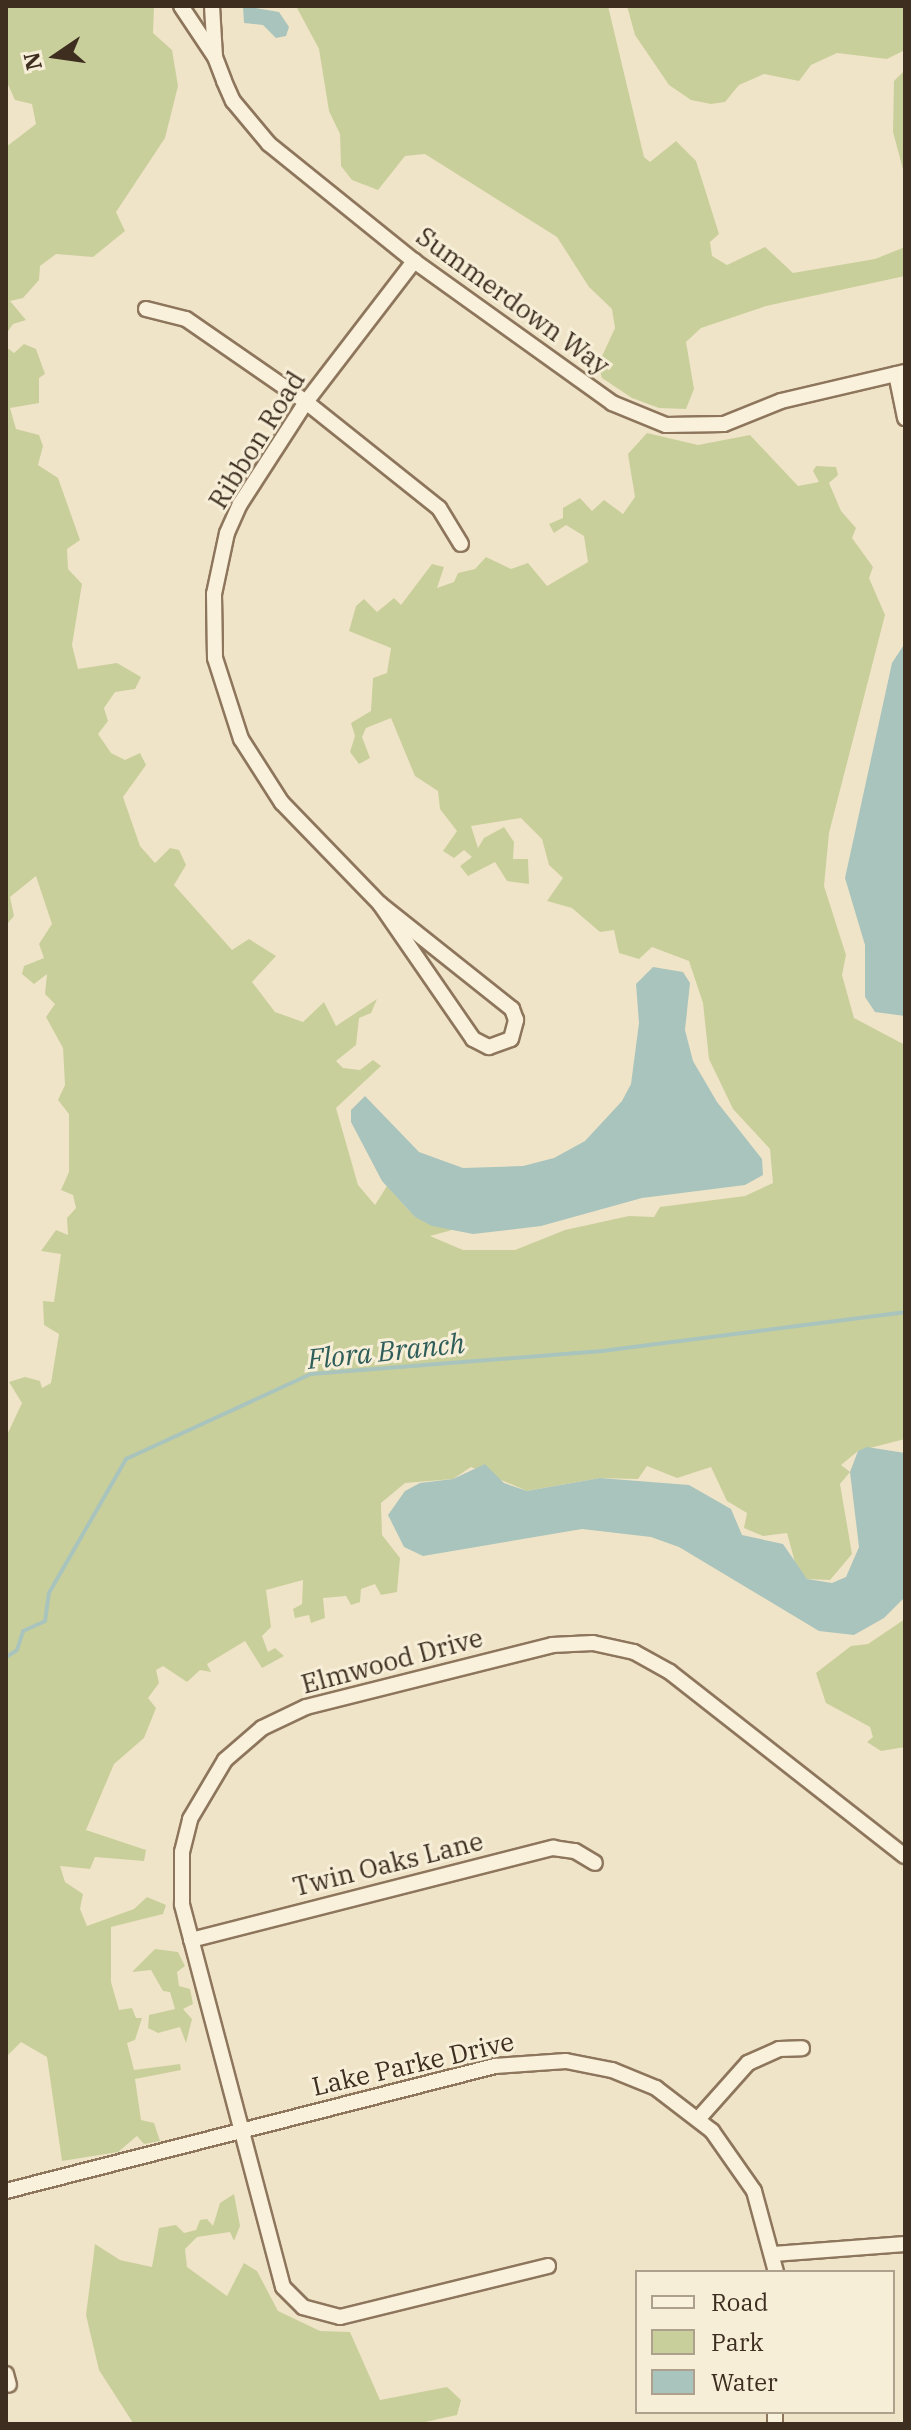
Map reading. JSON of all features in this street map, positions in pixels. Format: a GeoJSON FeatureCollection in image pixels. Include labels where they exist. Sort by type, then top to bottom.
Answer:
{"type":"FeatureCollection","features":[{"type":"Feature","properties":{"kind":"street"},"geometry":{"type":"LineString","coordinates":[[181,6],[215,57]]}},
{"type":"Feature","properties":{"kind":"street","name":"Summerdown Way"},"geometry":{"type":"LineString","coordinates":[[212,6],[215,57],[233,101],[269,144],[414,261],[612,403],[666,425],[724,424],[781,401],[901,373]]}},
{"type":"Feature","properties":{"kind":"street","name":"Ribbon Road"},"geometry":{"type":"LineString","coordinates":[[380,904],[473,1039],[489,1047],[511,1039],[516,1020],[512,1009],[380,904],[282,803],[230,714],[215,658],[214,594],[227,533],[254,480],[306,402],[414,261]]}},
{"type":"Feature","properties":{"kind":"street"},"geometry":{"type":"LineString","coordinates":[[146,309],[186,319],[306,402],[439,508],[461,544]]}},
{"type":"Feature","properties":{"kind":"street"},"geometry":{"type":"LineString","coordinates":[[901,373],[905,418]]}},
{"type":"Feature","properties":{"kind":"street","name":"Elmwood Drive"},"geometry":{"type":"LineString","coordinates":[[548,2266],[349,2316],[311,2312],[288,2295],[278,2278],[191,1940],[181,1887],[185,1835],[205,1788],[242,1743],[306,1707],[566,1643],[620,1648],[658,1664],[905,1856]]}},
{"type":"Feature","properties":{"kind":"street","name":"Twin Oaks Lane"},"geometry":{"type":"LineString","coordinates":[[191,1940],[553,1848],[575,1851],[595,1863]]}},
{"type":"Feature","properties":{"kind":"street"},"geometry":{"type":"LineString","coordinates":[[699,2118],[748,2063],[779,2049],[802,2048]]}},
{"type":"Feature","properties":{"kind":"street","name":"Lake Parke Drive"},"geometry":{"type":"LineString","coordinates":[[6,2191],[495,2066],[542,2060],[589,2064],[634,2078],[699,2118],[728,2149],[754,2191],[774,2254],[776,2270]]}},
{"type":"Feature","properties":{"kind":"street"},"geometry":{"type":"LineString","coordinates":[[774,2254],[905,2244]]}},
{"type":"Feature","properties":{"kind":"green space"},"geometry":{"type":"Polygon","coordinates":[[[6,6],[154,6],[153,33],[172,50],[178,86],[165,138],[116,212],[125,231],[93,257],[56,254],[40,266],[39,280],[23,298],[10,301],[26,320],[13,324],[6,334],[6,147],[36,124],[32,104],[15,100],[6,80],[6,6]]]}},
{"type":"Feature","properties":{"kind":"green space"},"geometry":{"type":"Polygon","coordinates":[[[296,6],[608,6],[644,157],[650,162],[676,141],[696,161],[719,234],[710,242],[712,256],[727,265],[765,247],[793,273],[875,259],[905,247],[905,276],[766,306],[701,328],[686,342],[694,389],[686,409],[659,408],[632,398],[602,378],[598,365],[615,328],[612,309],[589,287],[557,237],[425,154],[405,156],[378,190],[352,180],[341,166],[340,134],[329,111],[319,49],[296,6]]]}},
{"type":"Feature","properties":{"kind":"green space"},"geometry":{"type":"Polygon","coordinates":[[[627,6],[905,6],[905,50],[887,59],[837,53],[811,65],[799,81],[764,74],[739,85],[725,102],[711,104],[691,100],[669,85],[635,35],[627,6]]]}},
{"type":"Feature","properties":{"kind":"green space"},"geometry":{"type":"Polygon","coordinates":[[[905,70],[905,177],[893,132],[894,81],[905,70]]]}},
{"type":"Feature","properties":{"kind":"green space"},"geometry":{"type":"Polygon","coordinates":[[[24,344],[36,349],[45,374],[39,378],[39,403],[10,408],[16,429],[39,435],[43,446],[38,465],[58,478],[80,540],[67,549],[68,569],[82,584],[72,645],[78,669],[117,663],[141,677],[135,689],[115,692],[104,708],[108,721],[98,734],[111,753],[125,760],[140,753],[146,765],[123,797],[140,846],[155,863],[170,848],[179,850],[186,865],[174,885],[232,950],[249,939],[276,956],[252,982],[275,1012],[303,1022],[324,1002],[336,1026],[377,999],[371,1013],[359,1018],[356,1045],[336,1061],[343,1068],[360,1070],[373,1060],[381,1066],[336,1108],[358,1185],[375,1205],[387,1186],[415,1217],[452,1230],[430,1236],[463,1250],[515,1250],[565,1230],[629,1216],[654,1217],[660,1207],[745,1196],[773,1183],[770,1149],[733,1109],[709,1059],[703,1003],[689,961],[652,947],[639,959],[619,953],[614,930],[600,932],[572,908],[547,901],[563,878],[549,865],[542,839],[521,818],[471,826],[478,848],[484,838],[504,827],[514,842],[513,859],[528,859],[529,884],[507,881],[495,862],[468,876],[460,866],[472,857],[464,850],[454,858],[443,851],[457,831],[440,809],[438,791],[415,776],[391,718],[366,728],[362,737],[370,758],[359,764],[350,752],[355,736],[351,723],[371,711],[373,678],[387,673],[391,648],[349,631],[356,606],[364,599],[377,612],[394,598],[401,605],[432,564],[444,567],[437,588],[454,582],[458,573],[475,569],[486,557],[511,569],[528,563],[547,586],[588,562],[584,536],[566,525],[554,533],[549,524],[563,518],[563,508],[580,498],[592,511],[604,500],[623,514],[635,497],[628,454],[647,433],[698,445],[750,435],[798,486],[819,482],[813,471],[816,466],[836,467],[838,475],[829,483],[841,511],[856,528],[852,538],[873,567],[869,578],[885,615],[829,833],[824,886],[846,955],[842,975],[854,1018],[905,1045],[905,1439],[858,1451],[841,1465],[850,1472],[840,1484],[852,1554],[830,1580],[807,1579],[796,1566],[787,1533],[763,1536],[744,1528],[747,1513],[727,1501],[711,1467],[677,1478],[647,1466],[638,1479],[600,1478],[527,1491],[471,1467],[453,1479],[405,1483],[381,1503],[382,1535],[400,1558],[397,1592],[381,1595],[375,1584],[361,1589],[360,1602],[351,1605],[346,1596],[323,1598],[325,1618],[311,1623],[309,1615],[295,1618],[293,1609],[302,1604],[303,1580],[266,1590],[271,1627],[262,1636],[268,1652],[275,1648],[284,1656],[262,1668],[245,1641],[207,1664],[211,1672],[200,1670],[187,1682],[163,1666],[156,1670],[159,1683],[148,1698],[156,1708],[144,1738],[114,1764],[86,1830],[146,1850],[144,1861],[95,1857],[90,1869],[60,1866],[65,1882],[83,1894],[80,1909],[87,1926],[134,1909],[147,1897],[166,1905],[163,1914],[111,1927],[111,1982],[119,2010],[132,2008],[136,2018],[142,2018],[135,2040],[127,2043],[134,2070],[180,2064],[181,2070],[135,2079],[141,2120],[154,2123],[160,2141],[144,2144],[137,2136],[118,2152],[62,2161],[47,2057],[21,2042],[6,2057],[6,1437],[22,1403],[9,1382],[25,1377],[40,1381],[42,1388],[51,1383],[59,1334],[44,1325],[43,1301],[54,1302],[61,1254],[41,1251],[56,1230],[68,1235],[67,1218],[76,1208],[73,1195],[61,1190],[69,1172],[69,1114],[58,1100],[65,1085],[63,1048],[46,1017],[55,1004],[45,994],[47,974],[34,984],[22,974],[24,966],[44,958],[39,944],[52,924],[36,876],[10,897],[14,916],[8,923],[6,916],[6,347],[14,353],[24,344]]]}},
{"type":"Feature","properties":{"kind":"green space"},"geometry":{"type":"Polygon","coordinates":[[[905,1619],[905,1747],[881,1751],[867,1742],[873,1737],[870,1727],[826,1703],[816,1673],[851,1646],[868,1644],[905,1619]]]}},
{"type":"Feature","properties":{"kind":"green space"},"geometry":{"type":"Polygon","coordinates":[[[155,1949],[178,1952],[185,1966],[177,1972],[179,1986],[190,1989],[193,2004],[183,2009],[192,2019],[186,2043],[180,2027],[158,2033],[148,2028],[149,2015],[175,2009],[170,1992],[163,1991],[151,1970],[132,1972],[155,1949]]]}},
{"type":"Feature","properties":{"kind":"green space"},"geometry":{"type":"Polygon","coordinates":[[[234,2194],[240,2226],[234,2241],[230,2232],[197,2237],[185,2249],[187,2267],[227,2296],[244,2263],[257,2271],[278,2311],[320,2331],[350,2332],[380,2400],[447,2387],[461,2400],[457,2415],[416,2424],[133,2423],[99,2370],[86,2315],[95,2244],[120,2260],[152,2267],[159,2228],[176,2225],[184,2233],[196,2230],[200,2220],[207,2219],[213,2226],[220,2203],[234,2194]]]}},
{"type":"Feature","properties":{"kind":"water"},"geometry":{"type":"Polygon","coordinates":[[[243,6],[279,12],[289,27],[286,36],[276,38],[263,25],[244,23],[243,6]]]}},
{"type":"Feature","properties":{"kind":"water"},"geometry":{"type":"Polygon","coordinates":[[[905,643],[905,1016],[875,1012],[865,997],[865,945],[845,878],[892,663],[905,643]]]}},
{"type":"Feature","properties":{"kind":"water"},"geometry":{"type":"Polygon","coordinates":[[[653,967],[683,972],[690,983],[685,1030],[693,1061],[717,1102],[762,1159],[763,1175],[745,1185],[642,1198],[541,1226],[473,1234],[432,1226],[415,1217],[382,1181],[351,1122],[351,1110],[365,1096],[419,1152],[463,1168],[523,1166],[554,1158],[585,1141],[622,1101],[631,1084],[639,1023],[636,984],[653,967]]]}},
{"type":"Feature","properties":{"kind":"water"},"geometry":{"type":"Polygon","coordinates":[[[867,1447],[905,1453],[905,1597],[884,1618],[854,1635],[819,1631],[679,1547],[651,1537],[582,1529],[423,1556],[404,1547],[388,1515],[405,1491],[420,1483],[453,1479],[485,1464],[504,1483],[527,1491],[600,1478],[689,1485],[731,1509],[742,1535],[783,1544],[807,1579],[832,1583],[846,1577],[859,1547],[850,1472],[858,1451],[867,1447]]]}},
{"type":"Feature","properties":{"kind":"waterway","name":"Flora Branch"},"geometry":{"type":"LineString","coordinates":[[6,1657],[17,1650],[23,1631],[45,1621],[49,1593],[126,1459],[311,1374],[602,1351],[905,1312]]}}]}
